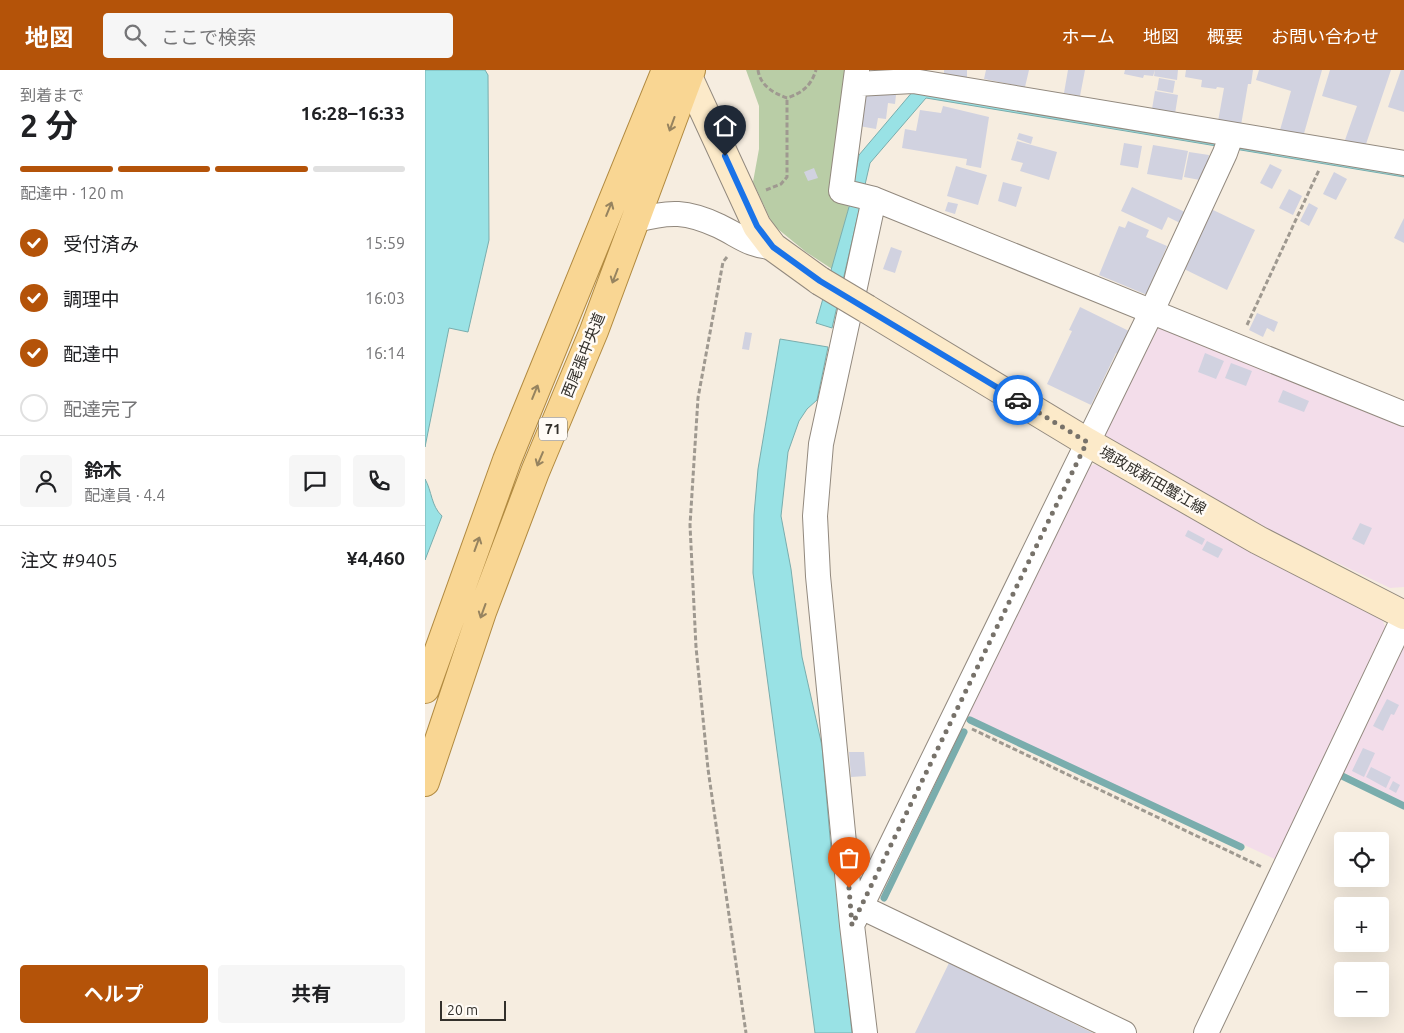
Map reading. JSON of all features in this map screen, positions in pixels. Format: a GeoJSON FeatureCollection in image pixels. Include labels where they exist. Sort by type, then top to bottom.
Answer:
{"type":"FeatureCollection","features":[{"type":"Feature","properties":{"kind":"main road","name":"境政成新田蟹江線"},"geometry":{"type":"LineString","coordinates":[[683,72],[757,226],[773,247],[820,281],[1087,442],[1258,540],[1404,616]]}},
{"type":"Feature","properties":{"kind":"main road","name":"西尾張中央道"},"geometry":{"type":"LineString","coordinates":[[425,782],[482,612],[535,472],[594,331],[636,220],[683,72]]}},
{"type":"Feature","properties":{"kind":"main road","name":"西尾張中央道"},"geometry":{"type":"LineString","coordinates":[[425,688],[507,460],[683,72]]}},
{"type":"Feature","properties":{"kind":"street"},"geometry":{"type":"LineString","coordinates":[[1404,164],[1228,144],[913,81],[856,77],[841,191],[874,200],[1404,414]]}},
{"type":"Feature","properties":{"kind":"street"},"geometry":{"type":"LineString","coordinates":[[857,916],[1151,312],[1228,144]]}},
{"type":"Feature","properties":{"kind":"street"},"geometry":{"type":"LineString","coordinates":[[865,1033],[857,916],[819,576],[815,516],[821,444],[874,200]]}},
{"type":"Feature","properties":{"kind":"street"},"geometry":{"type":"LineString","coordinates":[[636,220],[665,212],[688,214],[719,226],[755,246],[773,247]]}},
{"type":"Feature","properties":{"kind":"street"},"geometry":{"type":"LineString","coordinates":[[1206,1033],[1404,616]]}},
{"type":"Feature","properties":{"kind":"street"},"geometry":{"type":"LineString","coordinates":[[857,916],[1124,1033]]}},
{"type":"Feature","properties":{"kind":"path"},"geometry":{"type":"LineString","coordinates":[[758,70],[762,82],[771,91],[787,98],[800,94],[809,86],[816,70]]}},
{"type":"Feature","properties":{"kind":"path"},"geometry":{"type":"LineString","coordinates":[[745,199],[781,184],[787,177],[787,98]]}},
{"type":"Feature","properties":{"kind":"path"},"geometry":{"type":"LineString","coordinates":[[1237,347],[1320,167]]}},
{"type":"Feature","properties":{"kind":"path"},"geometry":{"type":"LineString","coordinates":[[744,240],[723,262],[698,398],[690,525],[696,647],[708,769],[746,1033]]}},
{"type":"Feature","properties":{"kind":"path"},"geometry":{"type":"LineString","coordinates":[[952,719],[1281,876]]}},
{"type":"Feature","properties":{"kind":"shaded area"},"geometry":{"type":"Polygon","coordinates":[[[1152,322],[1404,425],[1404,587],[1390,588],[1264,528],[1105,438],[1104,421],[1152,322]]]}},
{"type":"Feature","properties":{"kind":"shaded area"},"geometry":{"type":"Polygon","coordinates":[[[1095,464],[1246,549],[1380,614],[1387,631],[1279,861],[965,716],[1087,467],[1095,464]]]}},
{"type":"Feature","properties":{"kind":"shaded area"},"geometry":{"type":"Polygon","coordinates":[[[1404,643],[1404,802],[1341,771],[1404,643]]]}},
{"type":"Feature","properties":{"kind":"green space"},"geometry":{"type":"Polygon","coordinates":[[[746,70],[847,70],[833,193],[849,207],[832,269],[806,252],[773,225],[753,182],[759,149],[759,106],[746,70]]]}},
{"type":"Feature","properties":{"kind":"water"},"geometry":{"type":"Polygon","coordinates":[[[425,70],[485,70],[488,75],[489,240],[468,332],[449,328],[425,447],[425,70]]]}},
{"type":"Feature","properties":{"kind":"water"},"geometry":{"type":"Polygon","coordinates":[[[914,90],[1404,171],[1404,177],[926,98],[870,163],[832,328],[816,323],[849,207],[859,155],[914,90]]]}},
{"type":"Feature","properties":{"kind":"water"},"geometry":{"type":"Polygon","coordinates":[[[780,339],[828,347],[817,400],[807,409],[799,421],[788,452],[781,516],[791,569],[802,657],[822,746],[832,860],[835,873],[842,884],[850,957],[846,978],[852,1033],[815,1033],[753,573],[754,515],[758,469],[780,339]]]}},
{"type":"Feature","properties":{"kind":"water"},"geometry":{"type":"Polygon","coordinates":[[[425,479],[436,508],[442,516],[425,560],[425,479]]]}},
{"type":"Feature","properties":{"kind":"building"},"geometry":{"type":"Polygon","coordinates":[[[944,70],[967,70],[967,78],[944,76],[944,70]]]}},
{"type":"Feature","properties":{"kind":"building"},"geometry":{"type":"Polygon","coordinates":[[[986,70],[1029,70],[1025,87],[984,79],[986,70]]]}},
{"type":"Feature","properties":{"kind":"building"},"geometry":{"type":"Polygon","coordinates":[[[1068,70],[1085,70],[1080,96],[1064,93],[1068,70]]]}},
{"type":"Feature","properties":{"kind":"building"},"geometry":{"type":"Polygon","coordinates":[[[1125,70],[1155,70],[1153,76],[1144,75],[1143,78],[1124,74],[1125,70]]]}},
{"type":"Feature","properties":{"kind":"building"},"geometry":{"type":"Polygon","coordinates":[[[1155,70],[1178,70],[1177,80],[1154,76],[1155,70]]]}},
{"type":"Feature","properties":{"kind":"building"},"geometry":{"type":"Polygon","coordinates":[[[1186,70],[1253,70],[1251,84],[1248,84],[1240,131],[1217,127],[1224,88],[1201,87],[1202,80],[1185,77],[1186,70]]]}},
{"type":"Feature","properties":{"kind":"building"},"geometry":{"type":"Polygon","coordinates":[[[1259,70],[1322,70],[1303,137],[1280,130],[1291,91],[1256,80],[1259,70]]]}},
{"type":"Feature","properties":{"kind":"building"},"geometry":{"type":"Polygon","coordinates":[[[1330,70],[1391,70],[1365,147],[1345,140],[1357,106],[1322,96],[1330,70]]]}},
{"type":"Feature","properties":{"kind":"building"},"geometry":{"type":"Polygon","coordinates":[[[1401,70],[1404,70],[1404,112],[1388,107],[1401,70]]]}},
{"type":"Feature","properties":{"kind":"building"},"geometry":{"type":"Polygon","coordinates":[[[1159,78],[1175,81],[1173,93],[1157,90],[1159,78]]]}},
{"type":"Feature","properties":{"kind":"building"},"geometry":{"type":"Polygon","coordinates":[[[864,91],[896,95],[895,104],[888,103],[886,119],[878,118],[876,129],[859,126],[864,91]]]}},
{"type":"Feature","properties":{"kind":"building"},"geometry":{"type":"Polygon","coordinates":[[[1155,91],[1178,95],[1174,120],[1151,115],[1155,91]]]}},
{"type":"Feature","properties":{"kind":"building"},"geometry":{"type":"Polygon","coordinates":[[[943,106],[989,117],[981,168],[966,165],[967,159],[902,148],[905,129],[916,131],[920,110],[941,113],[943,106]]]}},
{"type":"Feature","properties":{"kind":"building"},"geometry":{"type":"Polygon","coordinates":[[[1019,133],[1033,137],[1031,144],[1017,139],[1019,133]]]}},
{"type":"Feature","properties":{"kind":"building"},"geometry":{"type":"Polygon","coordinates":[[[1017,141],[1057,152],[1049,180],[1020,171],[1023,163],[1011,160],[1017,141]]]}},
{"type":"Feature","properties":{"kind":"building"},"geometry":{"type":"Polygon","coordinates":[[[1124,143],[1142,146],[1138,168],[1120,165],[1124,143]]]}},
{"type":"Feature","properties":{"kind":"building"},"geometry":{"type":"Polygon","coordinates":[[[1153,145],[1188,151],[1182,180],[1147,174],[1153,145]]]}},
{"type":"Feature","properties":{"kind":"building"},"geometry":{"type":"Polygon","coordinates":[[[1189,152],[1209,155],[1205,181],[1184,177],[1189,152]]]}},
{"type":"Feature","properties":{"kind":"building"},"geometry":{"type":"Polygon","coordinates":[[[1270,164],[1282,170],[1272,189],[1260,183],[1270,164]]]}},
{"type":"Feature","properties":{"kind":"building"},"geometry":{"type":"Polygon","coordinates":[[[956,166],[987,175],[978,205],[947,196],[956,166]]]}},
{"type":"Feature","properties":{"kind":"building"},"geometry":{"type":"Polygon","coordinates":[[[814,168],[818,178],[808,181],[804,172],[814,168]]]}},
{"type":"Feature","properties":{"kind":"building"},"geometry":{"type":"Polygon","coordinates":[[[1334,172],[1347,179],[1336,200],[1323,194],[1334,172]]]}},
{"type":"Feature","properties":{"kind":"building"},"geometry":{"type":"Polygon","coordinates":[[[1003,182],[1022,187],[1016,207],[998,201],[1003,182]]]}},
{"type":"Feature","properties":{"kind":"building"},"geometry":{"type":"Polygon","coordinates":[[[1132,187],[1189,214],[1184,225],[1168,217],[1162,230],[1121,211],[1132,187]]]}},
{"type":"Feature","properties":{"kind":"building"},"geometry":{"type":"Polygon","coordinates":[[[1289,189],[1302,196],[1293,215],[1279,208],[1289,189]]]}},
{"type":"Feature","properties":{"kind":"building"},"geometry":{"type":"Polygon","coordinates":[[[948,202],[958,204],[955,214],[945,211],[948,202]]]}},
{"type":"Feature","properties":{"kind":"building"},"geometry":{"type":"Polygon","coordinates":[[[1309,203],[1318,208],[1309,226],[1300,221],[1309,203]]]}},
{"type":"Feature","properties":{"kind":"building"},"geometry":{"type":"Polygon","coordinates":[[[1211,209],[1255,230],[1227,290],[1182,268],[1211,209]]]}},
{"type":"Feature","properties":{"kind":"building"},"geometry":{"type":"Polygon","coordinates":[[[1404,218],[1404,243],[1394,238],[1404,218]]]}},
{"type":"Feature","properties":{"kind":"building"},"geometry":{"type":"Polygon","coordinates":[[[1128,221],[1149,230],[1146,237],[1167,246],[1147,295],[1099,275],[1119,226],[1125,228],[1128,221]]]}},
{"type":"Feature","properties":{"kind":"building"},"geometry":{"type":"Polygon","coordinates":[[[891,247],[902,251],[895,273],[883,269],[891,247]]]}},
{"type":"Feature","properties":{"kind":"building"},"geometry":{"type":"Polygon","coordinates":[[[1080,307],[1131,332],[1120,355],[1116,353],[1091,405],[1047,384],[1072,331],[1069,330],[1080,307]]]}},
{"type":"Feature","properties":{"kind":"building"},"geometry":{"type":"Polygon","coordinates":[[[1257,313],[1278,322],[1274,332],[1267,328],[1263,337],[1249,330],[1257,313]]]}},
{"type":"Feature","properties":{"kind":"building"},"geometry":{"type":"Polygon","coordinates":[[[745,332],[752,333],[749,350],[742,349],[745,332]]]}},
{"type":"Feature","properties":{"kind":"building"},"geometry":{"type":"Polygon","coordinates":[[[1205,353],[1224,361],[1216,379],[1198,372],[1205,353]]]}},
{"type":"Feature","properties":{"kind":"building"},"geometry":{"type":"Polygon","coordinates":[[[1231,363],[1252,371],[1246,386],[1225,378],[1231,363]]]}},
{"type":"Feature","properties":{"kind":"building"},"geometry":{"type":"Polygon","coordinates":[[[1283,390],[1309,401],[1304,412],[1278,402],[1283,390]]]}},
{"type":"Feature","properties":{"kind":"building"},"geometry":{"type":"Polygon","coordinates":[[[1360,523],[1372,528],[1364,545],[1352,539],[1360,523]]]}},
{"type":"Feature","properties":{"kind":"building"},"geometry":{"type":"Polygon","coordinates":[[[1188,530],[1205,539],[1202,545],[1185,536],[1188,530]]]}},
{"type":"Feature","properties":{"kind":"building"},"geometry":{"type":"Polygon","coordinates":[[[1207,541],[1223,549],[1218,558],[1202,550],[1207,541]]]}},
{"type":"Feature","properties":{"kind":"building"},"geometry":{"type":"Polygon","coordinates":[[[1387,699],[1399,705],[1394,715],[1391,714],[1383,731],[1373,726],[1387,699]]]}},
{"type":"Feature","properties":{"kind":"building"},"geometry":{"type":"Polygon","coordinates":[[[1363,748],[1375,753],[1364,777],[1352,771],[1363,748]]]}},
{"type":"Feature","properties":{"kind":"building"},"geometry":{"type":"Polygon","coordinates":[[[849,752],[864,752],[866,776],[851,777],[849,752]]]}},
{"type":"Feature","properties":{"kind":"building"},"geometry":{"type":"Polygon","coordinates":[[[1371,767],[1391,777],[1386,788],[1366,777],[1371,767]]]}},
{"type":"Feature","properties":{"kind":"building"},"geometry":{"type":"Polygon","coordinates":[[[1393,781],[1400,785],[1396,793],[1389,789],[1393,781]]]}},
{"type":"Feature","properties":{"kind":"building"},"geometry":{"type":"Polygon","coordinates":[[[949,963],[1093,1033],[915,1033],[949,963]]]}},
{"type":"Feature","properties":{"kind":"waterway"},"geometry":{"type":"LineString","coordinates":[[970,720],[1241,847]]}},
{"type":"Feature","properties":{"kind":"waterway"},"geometry":{"type":"LineString","coordinates":[[884,898],[964,732]]}},
{"type":"Feature","properties":{"kind":"waterway"},"geometry":{"type":"LineString","coordinates":[[1340,775],[1404,806]]}},
{"type":"Feature","properties":{"kind":"way so far"},"geometry":{"type":"LineString","coordinates":[[849,888],[852,925],[1087,442],[1018,400]]}},
{"type":"Feature","properties":{"kind":"route"},"geometry":{"type":"LineString","coordinates":[[725,156],[757,226],[773,247],[820,281],[1018,400]]}}]}
